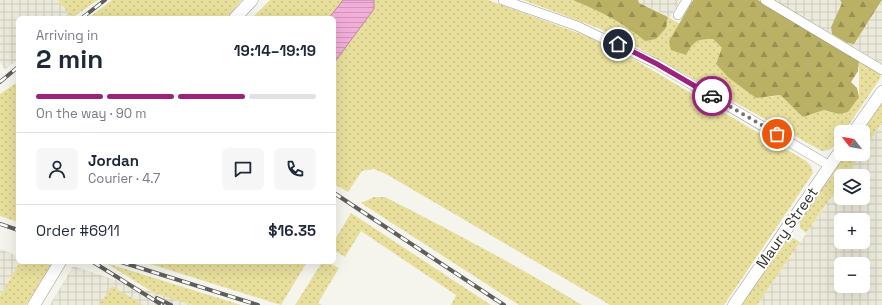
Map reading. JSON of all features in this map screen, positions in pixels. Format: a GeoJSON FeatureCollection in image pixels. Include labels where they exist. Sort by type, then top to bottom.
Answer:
{"type":"FeatureCollection","features":[{"type":"Feature","properties":{"kind":"main road"},"geometry":{"type":"LineString","coordinates":[[237,16],[252,0]]}},
{"type":"Feature","properties":{"kind":"main road"},"geometry":{"type":"LineString","coordinates":[[859,125],[882,92]]}},
{"type":"Feature","properties":{"kind":"main road","name":"Maury Street"},"geometry":{"type":"LineString","coordinates":[[734,305],[834,160]]}},
{"type":"Feature","properties":{"kind":"main road"},"geometry":{"type":"LineString","coordinates":[[34,305],[58,266]]}},
{"type":"Feature","properties":{"kind":"street"},"geometry":{"type":"LineString","coordinates":[[503,0],[577,26],[657,64],[830,166]]}},
{"type":"Feature","properties":{"kind":"street"},"geometry":{"type":"LineString","coordinates":[[678,15],[687,0]]}},
{"type":"Feature","properties":{"kind":"street"},"geometry":{"type":"LineString","coordinates":[[764,0],[882,70]]}},
{"type":"Feature","properties":{"kind":"shaded area"},"geometry":{"type":"Polygon","coordinates":[[[0,0],[58,0],[70,16],[16,16],[16,61],[5,69],[0,62],[0,0]]]}},
{"type":"Feature","properties":{"kind":"shaded area"},"geometry":{"type":"Polygon","coordinates":[[[58,0],[98,0],[75,16],[70,16],[58,0]]]}},
{"type":"Feature","properties":{"kind":"shaded area"},"geometry":{"type":"Polygon","coordinates":[[[112,0],[242,0],[228,16],[91,16],[112,0]]]}},
{"type":"Feature","properties":{"kind":"shaded area"},"geometry":{"type":"Polygon","coordinates":[[[270,0],[488,0],[589,37],[635,60],[806,161],[811,166],[813,173],[724,305],[610,305],[386,174],[374,169],[362,171],[348,192],[336,185],[336,16],[254,16],[270,0]]]}},
{"type":"Feature","properties":{"kind":"shaded area"},"geometry":{"type":"Polygon","coordinates":[[[343,0],[374,0],[374,9],[336,60],[336,16],[331,16],[343,0]]]}},
{"type":"Feature","properties":{"kind":"shaded area"},"geometry":{"type":"Polygon","coordinates":[[[523,0],[573,0],[610,16],[630,27],[645,41],[666,28],[668,17],[680,24],[669,41],[693,43],[702,39],[713,39],[770,97],[780,95],[803,117],[824,110],[839,114],[859,97],[859,60],[879,73],[881,77],[849,125],[834,125],[834,146],[826,151],[822,151],[633,45],[598,28],[523,0]]]}},
{"type":"Feature","properties":{"kind":"shaded area"},"geometry":{"type":"Polygon","coordinates":[[[638,0],[680,0],[670,18],[639,3],[638,0]]]}},
{"type":"Feature","properties":{"kind":"shaded area"},"geometry":{"type":"Polygon","coordinates":[[[773,0],[840,0],[842,3],[831,27],[832,34],[773,0]]]}},
{"type":"Feature","properties":{"kind":"shaded area"},"geometry":{"type":"Polygon","coordinates":[[[882,1],[882,64],[847,43],[854,44],[882,1]]]}},
{"type":"Feature","properties":{"kind":"shaded area"},"geometry":{"type":"Polygon","coordinates":[[[16,83],[16,221],[0,216],[0,94],[16,83]]]}},
{"type":"Feature","properties":{"kind":"shaded area"},"geometry":{"type":"Polygon","coordinates":[[[882,101],[882,123],[870,141],[870,125],[866,125],[882,101]]]}},
{"type":"Feature","properties":{"kind":"shaded area"},"geometry":{"type":"Polygon","coordinates":[[[882,123],[882,305],[757,305],[834,193],[834,205],[870,205],[870,169],[851,169],[856,161],[870,161],[870,141],[882,123]]]}},
{"type":"Feature","properties":{"kind":"shaded area"},"geometry":{"type":"Polygon","coordinates":[[[840,161],[856,161],[851,169],[835,169],[840,161]]]}},
{"type":"Feature","properties":{"kind":"shaded area"},"geometry":{"type":"Polygon","coordinates":[[[834,170],[834,193],[806,233],[800,228],[800,219],[834,170]]]}},
{"type":"Feature","properties":{"kind":"shaded area"},"geometry":{"type":"Polygon","coordinates":[[[374,197],[385,197],[509,263],[582,305],[519,305],[361,203],[374,197]]]}},
{"type":"Feature","properties":{"kind":"shaded area"},"geometry":{"type":"Polygon","coordinates":[[[351,213],[491,305],[451,305],[456,295],[361,231],[345,257],[336,251],[336,238],[351,213]]]}},
{"type":"Feature","properties":{"kind":"shaded area"},"geometry":{"type":"Polygon","coordinates":[[[793,238],[800,242],[757,305],[740,305],[785,241],[793,238]]]}},
{"type":"Feature","properties":{"kind":"shaded area"},"geometry":{"type":"Polygon","coordinates":[[[0,249],[16,255],[16,264],[19,264],[0,296],[0,249]]]}},
{"type":"Feature","properties":{"kind":"shaded area"},"geometry":{"type":"Polygon","coordinates":[[[19,264],[51,265],[26,305],[0,305],[0,296],[19,264]]]}},
{"type":"Feature","properties":{"kind":"shaded area"},"geometry":{"type":"Polygon","coordinates":[[[108,264],[241,305],[192,305],[154,293],[108,264]]]}},
{"type":"Feature","properties":{"kind":"shaded area"},"geometry":{"type":"Polygon","coordinates":[[[150,264],[306,264],[281,305],[150,264]]]}},
{"type":"Feature","properties":{"kind":"shaded area"},"geometry":{"type":"Polygon","coordinates":[[[321,264],[331,264],[339,268],[318,303],[322,305],[295,305],[321,264]]]}},
{"type":"Feature","properties":{"kind":"shaded area"},"geometry":{"type":"Polygon","coordinates":[[[73,266],[192,305],[50,305],[73,266]]]}},
{"type":"Feature","properties":{"kind":"shaded area"},"geometry":{"type":"Polygon","coordinates":[[[112,286],[143,305],[99,305],[112,286]]]}},
{"type":"Feature","properties":{"kind":"green space"},"geometry":{"type":"Polygon","coordinates":[[[573,0],[638,0],[639,3],[668,17],[666,28],[656,39],[645,41],[628,28],[592,8],[573,0]]]}},
{"type":"Feature","properties":{"kind":"green space"},"geometry":{"type":"Polygon","coordinates":[[[693,0],[758,0],[859,60],[858,71],[851,82],[857,88],[859,97],[848,112],[839,114],[824,110],[803,117],[780,95],[756,98],[729,78],[716,64],[722,48],[713,39],[699,40],[691,47],[686,55],[671,50],[669,41],[693,0]]]}},
{"type":"Feature","properties":{"kind":"green space"},"geometry":{"type":"Polygon","coordinates":[[[840,0],[882,0],[854,44],[847,43],[832,34],[831,27],[842,3],[840,0]]]}},
{"type":"Feature","properties":{"kind":"railway"},"geometry":{"type":"LineString","coordinates":[[85,16],[105,0]]}},
{"type":"Feature","properties":{"kind":"railway"},"geometry":{"type":"LineString","coordinates":[[0,82],[16,69]]}},
{"type":"Feature","properties":{"kind":"railway"},"geometry":{"type":"LineString","coordinates":[[336,194],[504,305]]}},
{"type":"Feature","properties":{"kind":"railway"},"geometry":{"type":"LineString","coordinates":[[0,224],[16,229]]}},
{"type":"Feature","properties":{"kind":"railway"},"geometry":{"type":"LineString","coordinates":[[96,264],[162,305]]}},
{"type":"Feature","properties":{"kind":"railway"},"geometry":{"type":"LineString","coordinates":[[127,264],[258,305]]}},
{"type":"Feature","properties":{"kind":"railway"},"geometry":{"type":"LineString","coordinates":[[157,298],[171,305]]}},
{"type":"Feature","properties":{"kind":"way so far"},"geometry":{"type":"LineString","coordinates":[[712,96],[777,134]]}},
{"type":"Feature","properties":{"kind":"route"},"geometry":{"type":"LineString","coordinates":[[618,44],[657,64],[712,96]]}}]}
